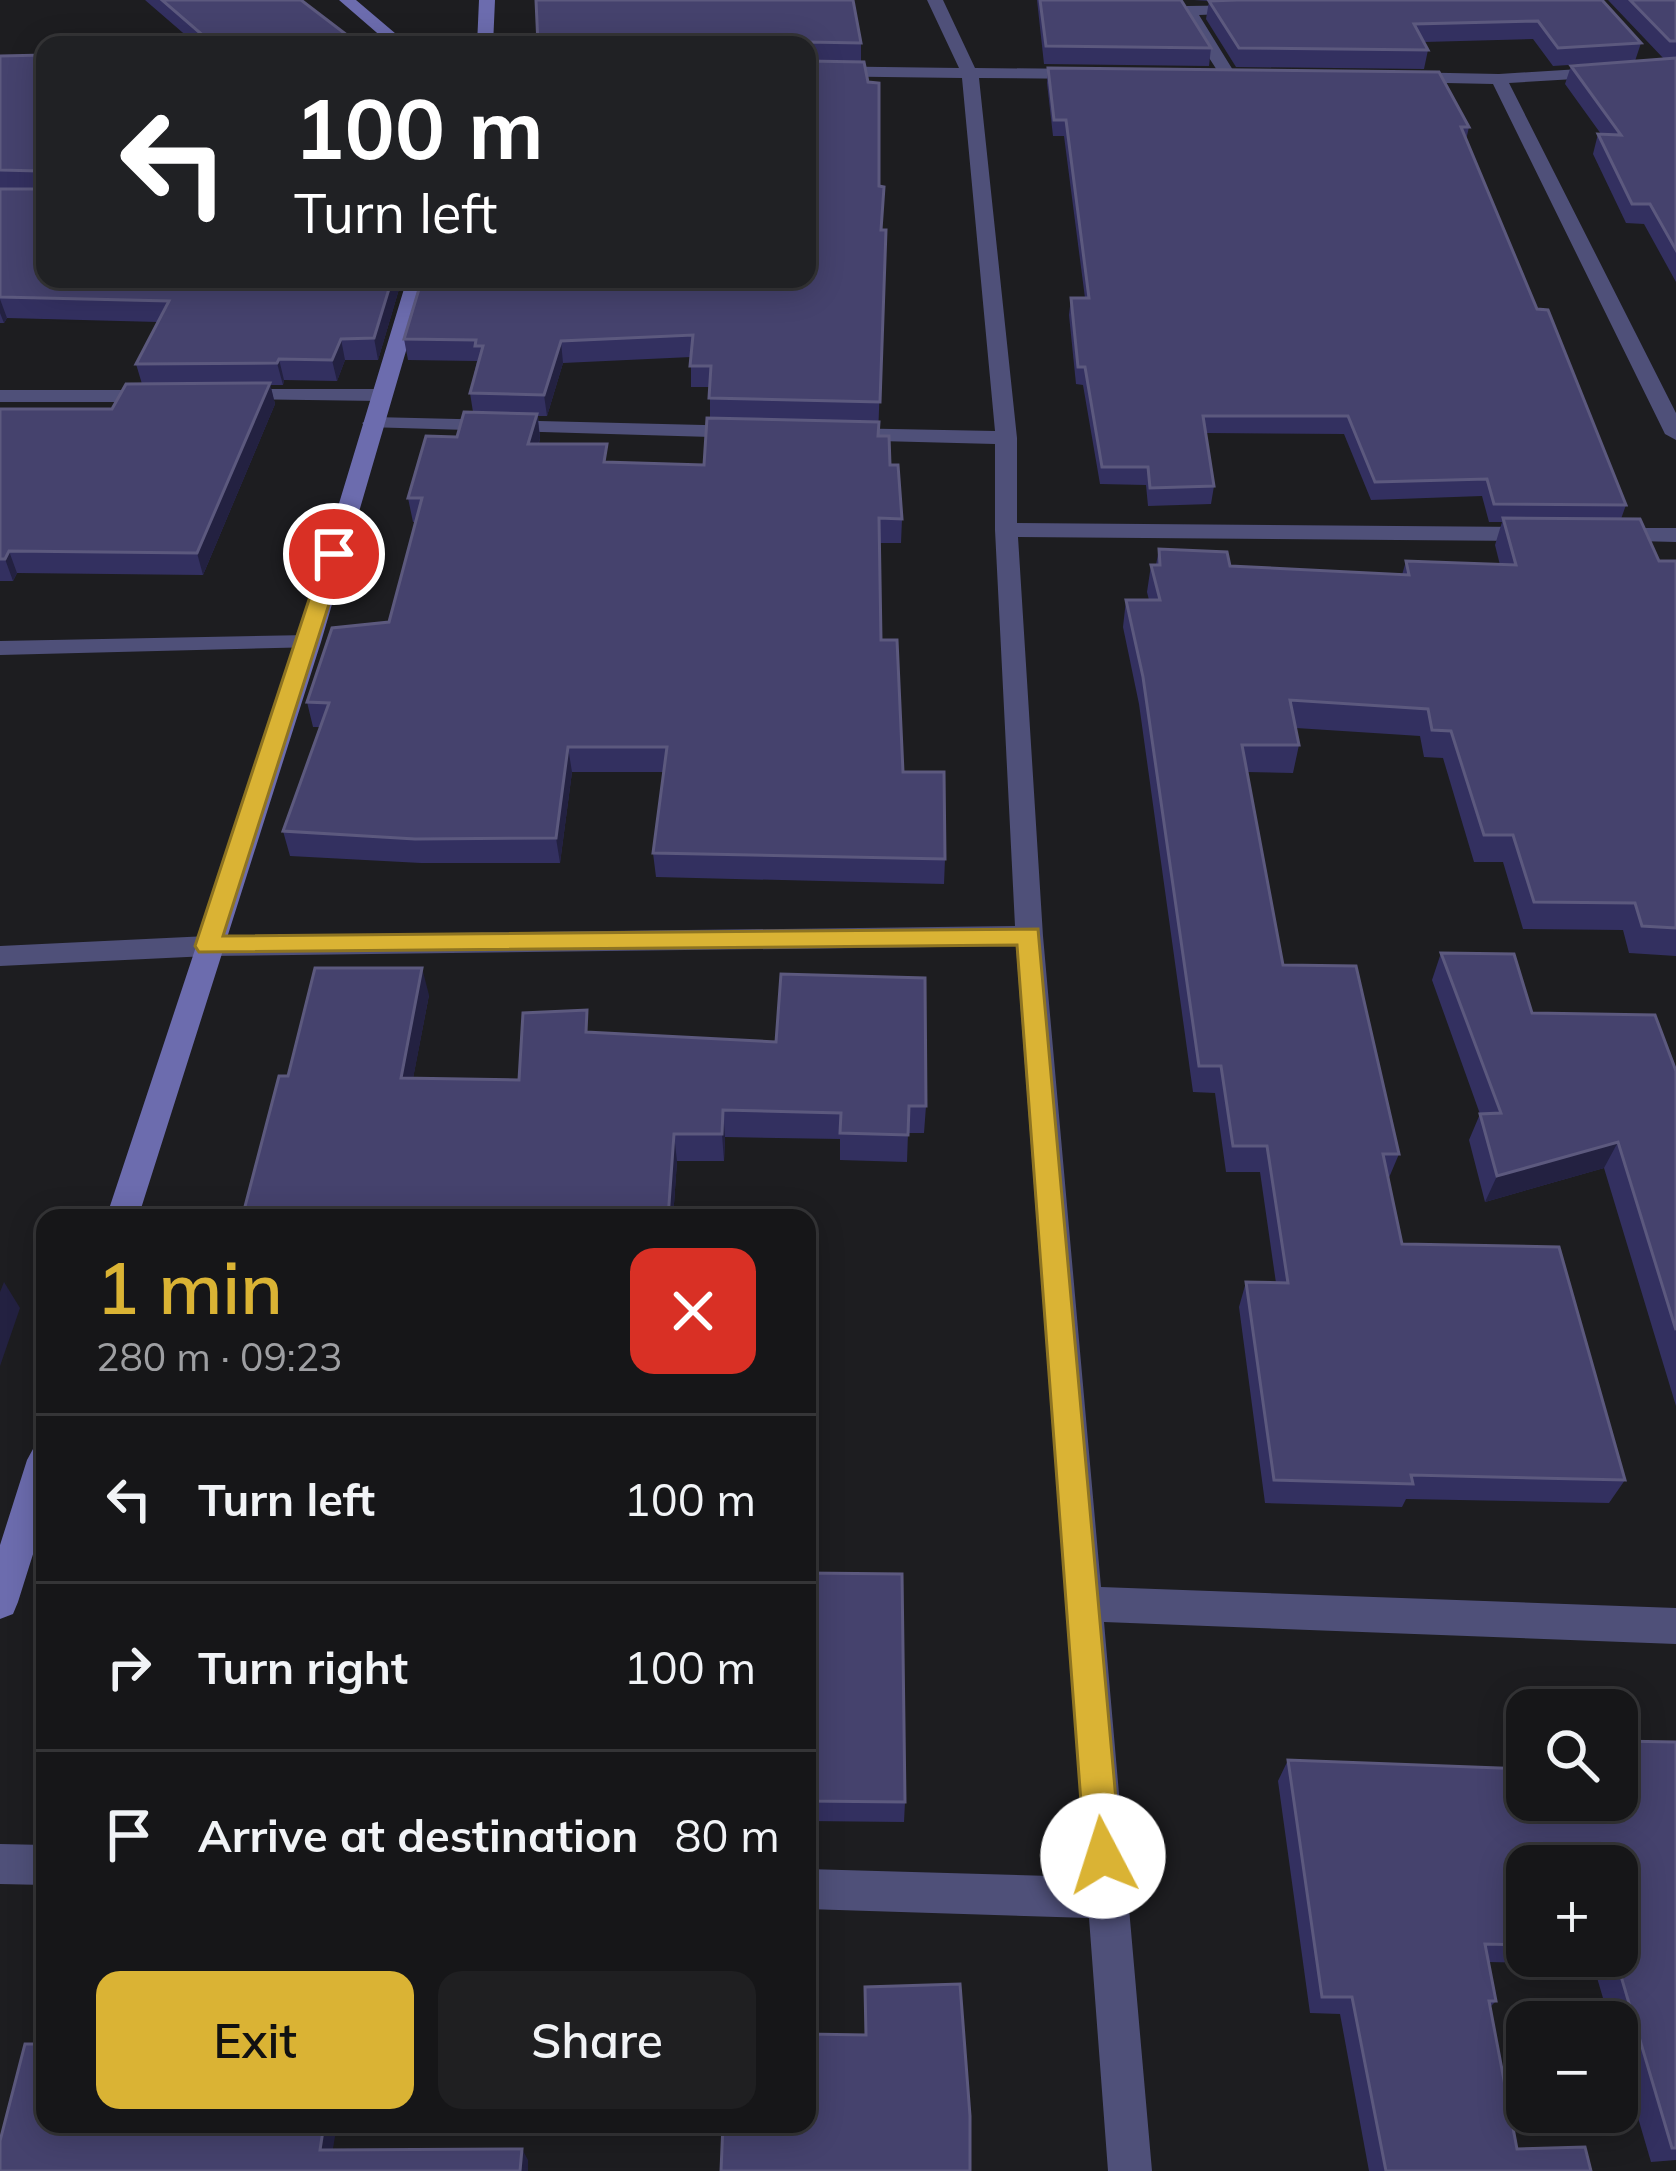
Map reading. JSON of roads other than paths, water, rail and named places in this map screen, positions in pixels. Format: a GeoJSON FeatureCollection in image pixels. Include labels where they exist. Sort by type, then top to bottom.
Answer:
{"type":"FeatureCollection","features":[{"type":"Feature","properties":{"kind":"main road"},"geometry":{"type":"LineString","coordinates":[[349,0],[391,36]]}},
{"type":"Feature","properties":{"kind":"main road"},"geometry":{"type":"LineString","coordinates":[[485,36],[487,0]]}},
{"type":"Feature","properties":{"kind":"main road"},"geometry":{"type":"LineString","coordinates":[[125,1209],[309,642],[414,288]]}},
{"type":"Feature","properties":{"kind":"main road"},"geometry":{"type":"LineString","coordinates":[[0,1602],[36,1488]]}},
{"type":"Feature","properties":{"kind":"street"},"geometry":{"type":"LineString","coordinates":[[935,0],[970,74],[1006,438],[1006,530],[1029,936],[1130,2171]]}},
{"type":"Feature","properties":{"kind":"street"},"geometry":{"type":"LineString","coordinates":[[1184,5],[1258,8]]}},
{"type":"Feature","properties":{"kind":"street"},"geometry":{"type":"LineString","coordinates":[[1184,5],[1228,74]]}},
{"type":"Feature","properties":{"kind":"street"},"geometry":{"type":"LineString","coordinates":[[1641,51],[1667,68]]}},
{"type":"Feature","properties":{"kind":"street"},"geometry":{"type":"LineString","coordinates":[[1386,77],[1499,79],[1667,68]]}},
{"type":"Feature","properties":{"kind":"street"},"geometry":{"type":"LineString","coordinates":[[816,71],[1111,74]]}},
{"type":"Feature","properties":{"kind":"street"},"geometry":{"type":"LineString","coordinates":[[1205,74],[1251,75]]}},
{"type":"Feature","properties":{"kind":"street"},"geometry":{"type":"LineString","coordinates":[[1499,79],[1676,434]]}},
{"type":"Feature","properties":{"kind":"street"},"geometry":{"type":"LineString","coordinates":[[214,395],[380,395]]}},
{"type":"Feature","properties":{"kind":"street"},"geometry":{"type":"LineString","coordinates":[[0,396],[190,396]]}},
{"type":"Feature","properties":{"kind":"street"},"geometry":{"type":"LineString","coordinates":[[373,423],[771,432]]}},
{"type":"Feature","properties":{"kind":"street"},"geometry":{"type":"LineString","coordinates":[[818,434],[1006,438]]}},
{"type":"Feature","properties":{"kind":"street"},"geometry":{"type":"LineString","coordinates":[[1006,530],[1676,535]]}},
{"type":"Feature","properties":{"kind":"street"},"geometry":{"type":"LineString","coordinates":[[0,648],[309,642]]}},
{"type":"Feature","properties":{"kind":"street"},"geometry":{"type":"LineString","coordinates":[[0,956],[208,946],[1029,936]]}},
{"type":"Feature","properties":{"kind":"street"},"geometry":{"type":"LineString","coordinates":[[1082,1604],[1676,1627]]}},
{"type":"Feature","properties":{"kind":"street"},"geometry":{"type":"LineString","coordinates":[[0,1864],[36,1865]]}},
{"type":"Feature","properties":{"kind":"street"},"geometry":{"type":"LineString","coordinates":[[816,1889],[1107,1898]]}}]}
